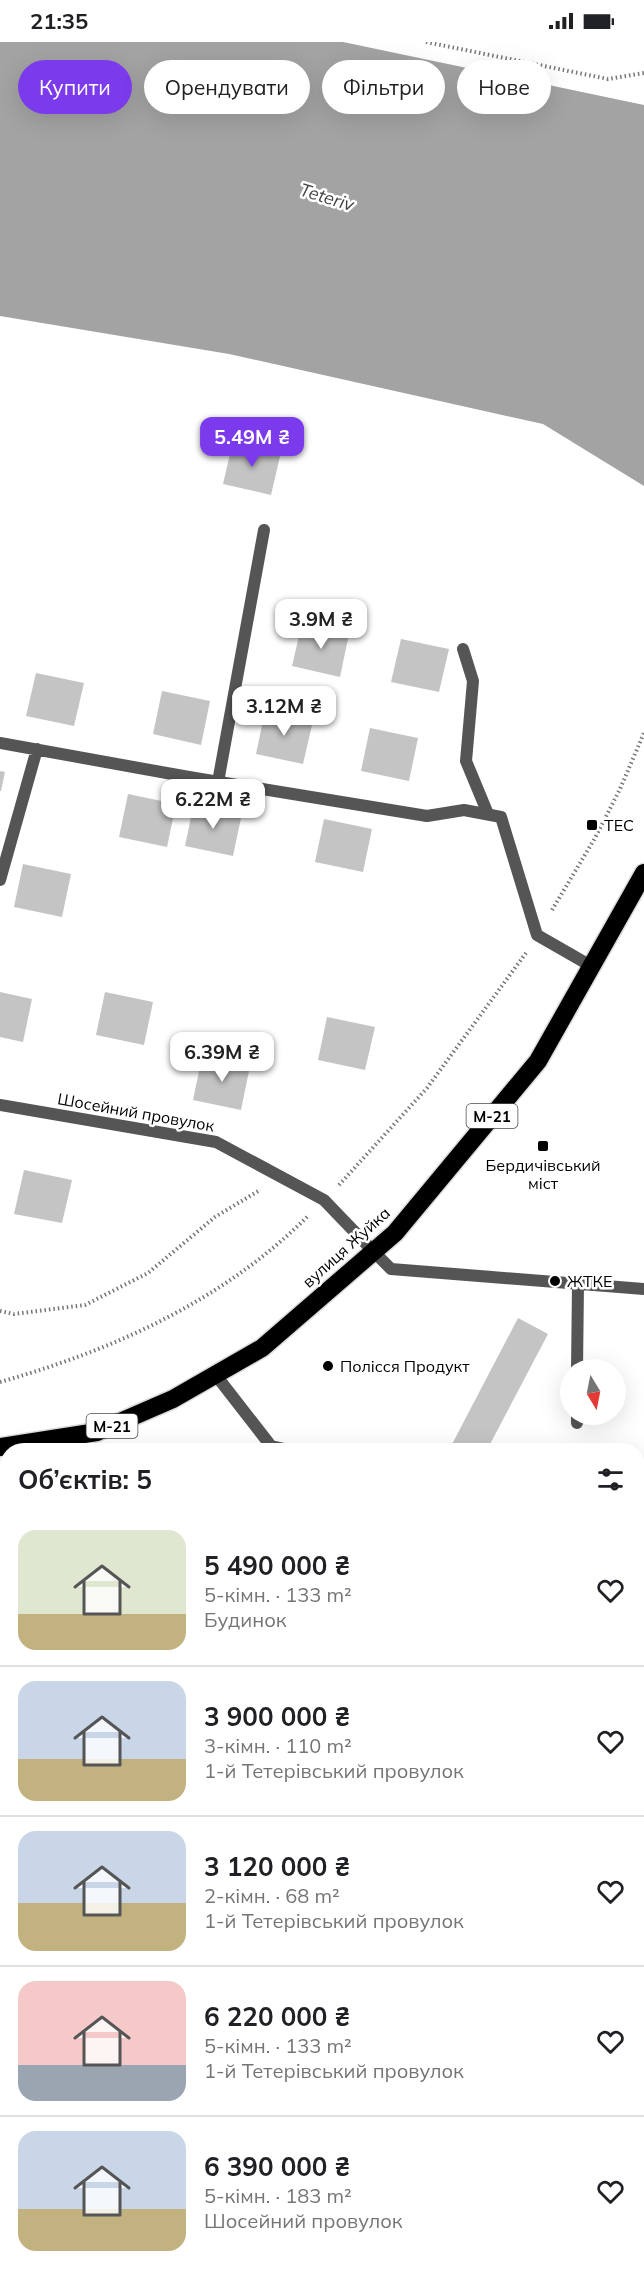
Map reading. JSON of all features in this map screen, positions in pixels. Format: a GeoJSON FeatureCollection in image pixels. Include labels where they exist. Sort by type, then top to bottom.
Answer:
{"type":"FeatureCollection","features":[{"type":"Feature","properties":{"kind":"highway","name":"вулиця Жуйка"},"geometry":{"type":"LineString","coordinates":[[26,1443],[97,1432],[173,1399],[262,1347],[395,1233],[538,1061],[644,873]]}},
{"type":"Feature","properties":{"kind":"street"},"geometry":{"type":"LineString","coordinates":[[218,782],[264,530]]}},
{"type":"Feature","properties":{"kind":"street"},"geometry":{"type":"LineString","coordinates":[[463,649],[473,681],[466,761],[488,814]]}},
{"type":"Feature","properties":{"kind":"street"},"geometry":{"type":"LineString","coordinates":[[0,743],[427,816],[464,810],[501,817],[537,935],[591,966]]}},
{"type":"Feature","properties":{"kind":"street"},"geometry":{"type":"LineString","coordinates":[[0,880],[37,749]]}},
{"type":"Feature","properties":{"kind":"street","name":"Шосейний провулок"},"geometry":{"type":"LineString","coordinates":[[0,1105],[216,1142],[324,1200],[391,1269],[644,1289]]}},
{"type":"Feature","properties":{"kind":"street"},"geometry":{"type":"LineString","coordinates":[[577,1359],[578,1284]]}},
{"type":"Feature","properties":{"kind":"street"},"geometry":{"type":"LineString","coordinates":[[215,1374],[269,1443]]}},
{"type":"Feature","properties":{"kind":"path"},"geometry":{"type":"LineString","coordinates":[[426,42],[608,79],[644,73]]}},
{"type":"Feature","properties":{"kind":"path"},"geometry":{"type":"LineString","coordinates":[[0,1382],[38,1371],[133,1336],[228,1283],[286,1238],[324,1200],[429,1090],[537,935],[595,838],[620,789],[644,733]]}},
{"type":"Feature","properties":{"kind":"path"},"geometry":{"type":"LineString","coordinates":[[0,1311],[14,1314],[85,1305],[148,1273],[215,1217],[281,1177]]}},
{"type":"Feature","properties":{"kind":"water","name":"Teteriv"},"geometry":{"type":"Polygon","coordinates":[[[0,42],[343,42],[429,60],[322,60],[322,114],[445,114],[445,63],[457,66],[457,114],[551,114],[551,86],[644,105],[644,486],[543,424],[229,354],[0,316],[0,42]]]}},
{"type":"Feature","properties":{"kind":"building"},"geometry":{"type":"Polygon","coordinates":[[[233,441],[281,452],[271,495],[223,484],[233,441]]]}},
{"type":"Feature","properties":{"kind":"building"},"geometry":{"type":"Polygon","coordinates":[[[302,623],[349,634],[340,677],[292,666],[302,623]]]}},
{"type":"Feature","properties":{"kind":"building"},"geometry":{"type":"Polygon","coordinates":[[[401,639],[449,649],[439,692],[391,682],[401,639]]]}},
{"type":"Feature","properties":{"kind":"building"},"geometry":{"type":"Polygon","coordinates":[[[36,673],[84,683],[74,726],[26,716],[36,673]]]}},
{"type":"Feature","properties":{"kind":"building"},"geometry":{"type":"Polygon","coordinates":[[[162,691],[210,701],[201,745],[153,734],[162,691]]]}},
{"type":"Feature","properties":{"kind":"building"},"geometry":{"type":"Polygon","coordinates":[[[265,711],[313,721],[303,764],[256,754],[265,711]]]}},
{"type":"Feature","properties":{"kind":"building"},"geometry":{"type":"Polygon","coordinates":[[[370,728],[418,738],[409,781],[361,771],[370,728]]]}},
{"type":"Feature","properties":{"kind":"building"},"geometry":{"type":"Polygon","coordinates":[[[0,771],[5,772],[1,791],[0,791],[0,771]]]}},
{"type":"Feature","properties":{"kind":"building"},"geometry":{"type":"Polygon","coordinates":[[[128,794],[176,804],[167,847],[119,837],[128,794]]]}},
{"type":"Feature","properties":{"kind":"building"},"geometry":{"type":"Polygon","coordinates":[[[194,803],[242,813],[233,856],[185,846],[194,803]]]}},
{"type":"Feature","properties":{"kind":"building"},"geometry":{"type":"Polygon","coordinates":[[[324,819],[372,829],[363,872],[315,862],[324,819]]]}},
{"type":"Feature","properties":{"kind":"building"},"geometry":{"type":"Polygon","coordinates":[[[23,864],[71,874],[62,917],[14,907],[23,864]]]}},
{"type":"Feature","properties":{"kind":"building"},"geometry":{"type":"Polygon","coordinates":[[[0,992],[32,999],[23,1042],[0,1037],[0,992]]]}},
{"type":"Feature","properties":{"kind":"building"},"geometry":{"type":"Polygon","coordinates":[[[105,992],[153,1002],[144,1045],[96,1035],[105,992]]]}},
{"type":"Feature","properties":{"kind":"building"},"geometry":{"type":"Polygon","coordinates":[[[327,1017],[375,1027],[365,1070],[318,1060],[327,1017]]]}},
{"type":"Feature","properties":{"kind":"building"},"geometry":{"type":"Polygon","coordinates":[[[202,1057],[250,1066],[241,1110],[193,1100],[202,1057]]]}},
{"type":"Feature","properties":{"kind":"building"},"geometry":{"type":"Polygon","coordinates":[[[24,1170],[72,1180],[62,1223],[14,1214],[24,1170]]]}},
{"type":"Feature","properties":{"kind":"building"},"geometry":{"type":"Polygon","coordinates":[[[518,1318],[548,1334],[491,1443],[453,1443],[518,1318]]]}},
{"type":"Feature","properties":{"kind":"place","name":"ТЕС"},"geometry":{"type":"Point","coordinates":[592,825]}},
{"type":"Feature","properties":{"kind":"place","name":"Бердичівський міст"},"geometry":{"type":"Point","coordinates":[543,1146]}},
{"type":"Feature","properties":{"kind":"place","name":"ЖТКЕ"},"geometry":{"type":"Point","coordinates":[555,1281]}},
{"type":"Feature","properties":{"kind":"place","name":"Полісся Продукт"},"geometry":{"type":"Point","coordinates":[328,1366]}}]}
